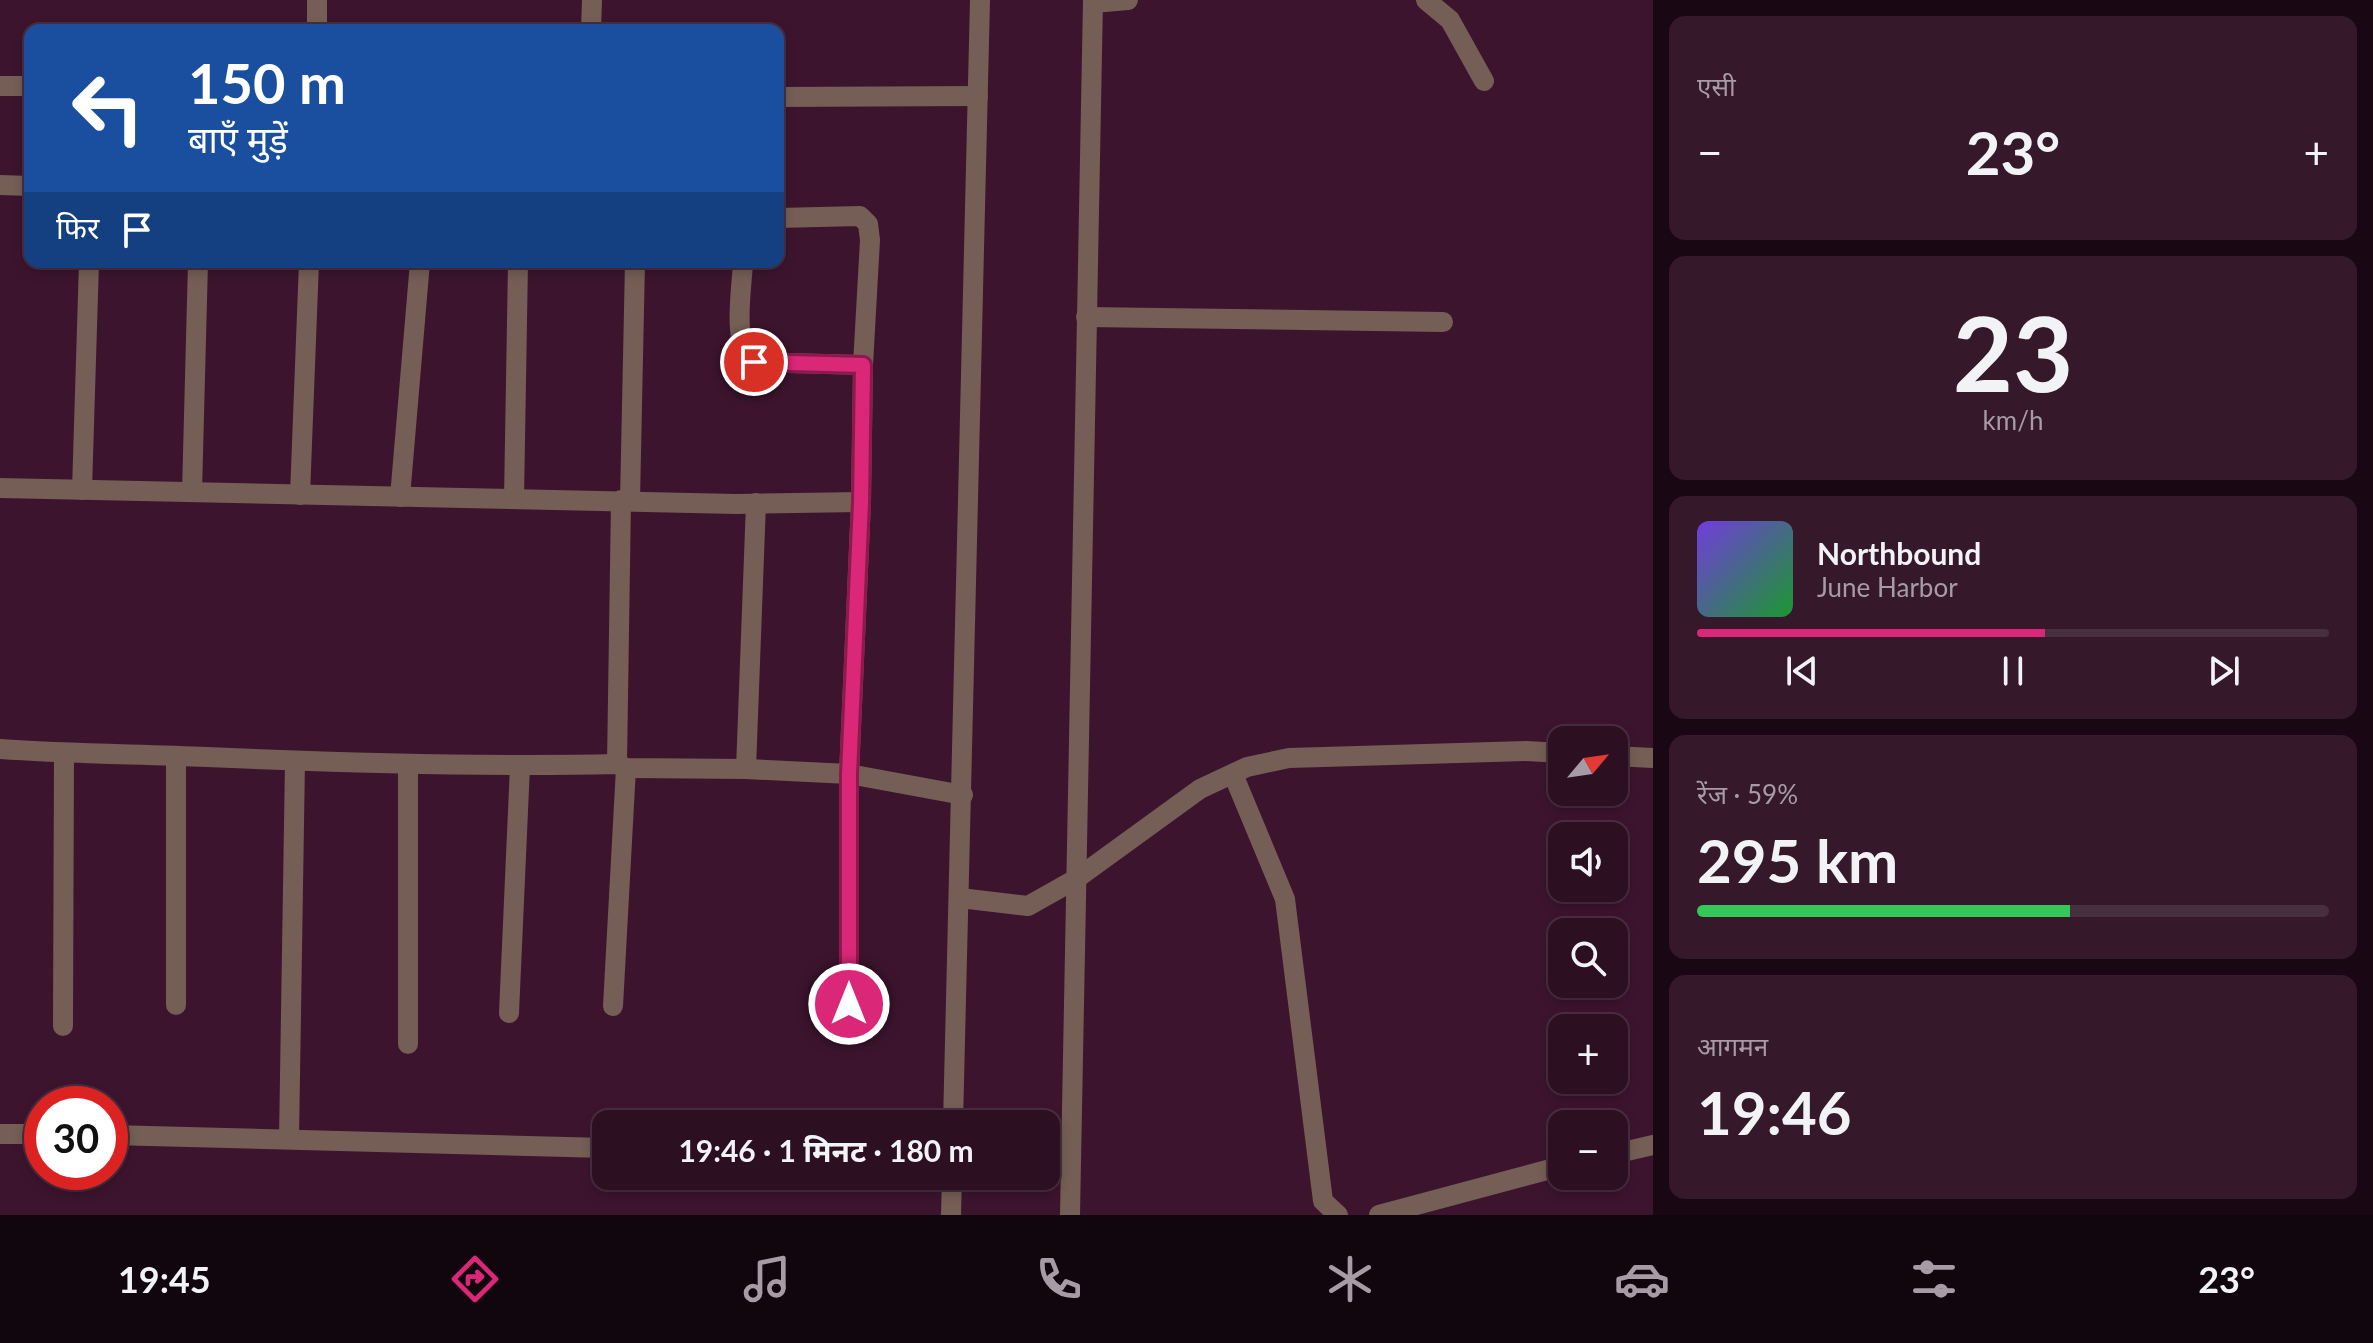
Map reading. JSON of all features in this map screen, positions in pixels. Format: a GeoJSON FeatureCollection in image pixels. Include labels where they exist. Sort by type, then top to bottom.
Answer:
{"type":"FeatureCollection","features":[{"type":"Feature","properties":{"kind":"street"},"geometry":{"type":"LineString","coordinates":[[317,0],[317,24]]}},
{"type":"Feature","properties":{"kind":"street"},"geometry":{"type":"LineString","coordinates":[[591,24],[592,0]]}},
{"type":"Feature","properties":{"kind":"street"},"geometry":{"type":"LineString","coordinates":[[953,1110],[980,0]]}},
{"type":"Feature","properties":{"kind":"street"},"geometry":{"type":"LineString","coordinates":[[1070,1215],[1093,2],[1128,0]]}},
{"type":"Feature","properties":{"kind":"street"},"geometry":{"type":"LineString","coordinates":[[1426,0],[1450,20],[1484,81]]}},
{"type":"Feature","properties":{"kind":"street"},"geometry":{"type":"LineString","coordinates":[[0,86],[24,86]]}},
{"type":"Feature","properties":{"kind":"street"},"geometry":{"type":"LineString","coordinates":[[784,97],[978,96]]}},
{"type":"Feature","properties":{"kind":"street"},"geometry":{"type":"LineString","coordinates":[[0,185],[24,186]]}},
{"type":"Feature","properties":{"kind":"street"},"geometry":{"type":"LineString","coordinates":[[784,218],[860,216],[868,224],[870,240],[849,774],[849,1033]]}},
{"type":"Feature","properties":{"kind":"street"},"geometry":{"type":"LineString","coordinates":[[82,490],[89,268]]}},
{"type":"Feature","properties":{"kind":"street"},"geometry":{"type":"LineString","coordinates":[[192,492],[198,268]]}},
{"type":"Feature","properties":{"kind":"street"},"geometry":{"type":"LineString","coordinates":[[300,495],[309,268]]}},
{"type":"Feature","properties":{"kind":"street"},"geometry":{"type":"LineString","coordinates":[[400,497],[419,268]]}},
{"type":"Feature","properties":{"kind":"street"},"geometry":{"type":"LineString","coordinates":[[514,499],[518,268]]}},
{"type":"Feature","properties":{"kind":"street"},"geometry":{"type":"LineString","coordinates":[[613,1006],[635,268]]}},
{"type":"Feature","properties":{"kind":"street"},"geometry":{"type":"LineString","coordinates":[[743,268],[740,343],[748,358],[754,362],[863,365]]}},
{"type":"Feature","properties":{"kind":"street"},"geometry":{"type":"LineString","coordinates":[[1086,317],[1443,322]]}},
{"type":"Feature","properties":{"kind":"street"},"geometry":{"type":"LineString","coordinates":[[0,488],[756,503],[861,502]]}},
{"type":"Feature","properties":{"kind":"street"},"geometry":{"type":"LineString","coordinates":[[746,769],[756,503]]}},
{"type":"Feature","properties":{"kind":"street"},"geometry":{"type":"LineString","coordinates":[[0,749],[64,754],[408,765],[746,769],[849,774],[963,795]]}},
{"type":"Feature","properties":{"kind":"street"},"geometry":{"type":"LineString","coordinates":[[960,898],[1028,906],[1076,879],[1200,789],[1247,767],[1289,758],[1548,752]]}},
{"type":"Feature","properties":{"kind":"street"},"geometry":{"type":"LineString","coordinates":[[63,1026],[64,754]]}},
{"type":"Feature","properties":{"kind":"street"},"geometry":{"type":"LineString","coordinates":[[176,756],[176,1005]]}},
{"type":"Feature","properties":{"kind":"street"},"geometry":{"type":"LineString","coordinates":[[1628,757],[1653,758]]}},
{"type":"Feature","properties":{"kind":"street"},"geometry":{"type":"LineString","coordinates":[[289,1139],[295,761]]}},
{"type":"Feature","properties":{"kind":"street"},"geometry":{"type":"LineString","coordinates":[[408,765],[408,1044]]}},
{"type":"Feature","properties":{"kind":"street"},"geometry":{"type":"LineString","coordinates":[[509,1013],[520,766]]}},
{"type":"Feature","properties":{"kind":"street"},"geometry":{"type":"LineString","coordinates":[[1233,774],[1285,899],[1323,1201],[1338,1215]]}},
{"type":"Feature","properties":{"kind":"street"},"geometry":{"type":"LineString","coordinates":[[0,1134],[24,1134]]}},
{"type":"Feature","properties":{"kind":"street"},"geometry":{"type":"LineString","coordinates":[[128,1135],[592,1148]]}},
{"type":"Feature","properties":{"kind":"street"},"geometry":{"type":"LineString","coordinates":[[1628,1151],[1653,1145]]}},
{"type":"Feature","properties":{"kind":"street"},"geometry":{"type":"LineString","coordinates":[[1379,1215],[1548,1170]]}},
{"type":"Feature","properties":{"kind":"street"},"geometry":{"type":"LineString","coordinates":[[951,1215],[952,1190]]}},
{"type":"Feature","properties":{"kind":"route"},"geometry":{"type":"LineString","coordinates":[[754,362],[863,365],[861,502],[849,774],[849,1004]]}}]}
